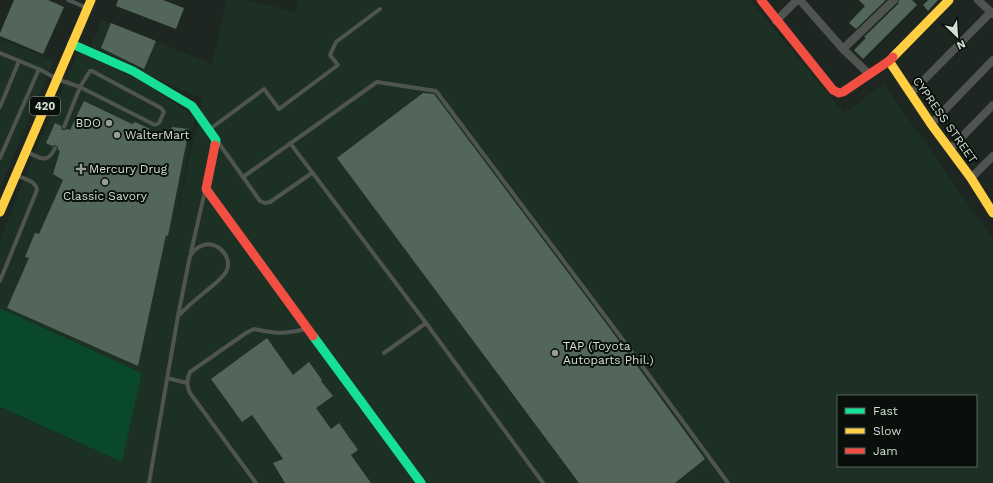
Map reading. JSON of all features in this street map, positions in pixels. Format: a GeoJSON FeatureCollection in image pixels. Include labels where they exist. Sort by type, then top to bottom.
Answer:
{"type":"FeatureCollection","features":[{"type":"Feature","properties":{"kind":"street"},"geometry":{"type":"LineString","coordinates":[[761,0],[776,21],[833,90],[839,93],[843,92],[889,61],[949,0]]}},
{"type":"Feature","properties":{"kind":"street"},"geometry":{"type":"LineString","coordinates":[[776,21],[798,0],[843,49],[869,74]]}},
{"type":"Feature","properties":{"kind":"street"},"geometry":{"type":"LineString","coordinates":[[843,49],[894,0]]}},
{"type":"Feature","properties":{"kind":"street"},"geometry":{"type":"LineString","coordinates":[[911,93],[992,13],[978,0]]}},
{"type":"Feature","properties":{"kind":"street","name":"420"},"geometry":{"type":"LineString","coordinates":[[1,206],[89,4]]}},
{"type":"Feature","properties":{"kind":"street"},"geometry":{"type":"LineString","coordinates":[[72,44],[133,71],[192,106],[216,140],[206,189],[421,483]]}},
{"type":"Feature","properties":{"kind":"street"},"geometry":{"type":"LineString","coordinates":[[931,124],[993,60]]}},
{"type":"Feature","properties":{"kind":"street","name":"CYPRESS STREET"},"geometry":{"type":"LineString","coordinates":[[889,61],[931,124],[992,208]]}},
{"type":"Feature","properties":{"kind":"street"},"geometry":{"type":"LineString","coordinates":[[950,149],[993,105]]}},
{"type":"Feature","properties":{"kind":"street"},"geometry":{"type":"LineString","coordinates":[[971,178],[993,156]]}},
{"type":"Feature","properties":{"kind":"lane"},"geometry":{"type":"LineString","coordinates":[[68,0],[89,4]]}},
{"type":"Feature","properties":{"kind":"lane"},"geometry":{"type":"LineString","coordinates":[[209,130],[264,89],[279,109],[338,65],[330,55],[336,42],[380,9]]}},
{"type":"Feature","properties":{"kind":"lane"},"geometry":{"type":"LineString","coordinates":[[0,53],[39,69],[57,80],[80,87],[155,125],[159,123],[164,112],[161,108],[90,71],[80,87],[64,127]]}},
{"type":"Feature","properties":{"kind":"lane"},"geometry":{"type":"LineString","coordinates":[[0,106],[19,61]]}},
{"type":"Feature","properties":{"kind":"lane"},"geometry":{"type":"LineString","coordinates":[[0,158],[39,69]]}},
{"type":"Feature","properties":{"kind":"lane"},"geometry":{"type":"LineString","coordinates":[[243,177],[377,82],[436,91],[623,340],[728,483]]}},
{"type":"Feature","properties":{"kind":"lane"},"geometry":{"type":"LineString","coordinates":[[216,140],[260,201],[265,203],[270,202],[312,173]]}},
{"type":"Feature","properties":{"kind":"lane"},"geometry":{"type":"LineString","coordinates":[[290,144],[426,323],[543,483]]}},
{"type":"Feature","properties":{"kind":"lane"},"geometry":{"type":"LineString","coordinates":[[25,151],[44,159],[48,159],[51,157],[55,148]]}},
{"type":"Feature","properties":{"kind":"lane"},"geometry":{"type":"LineString","coordinates":[[0,281],[37,190],[37,187],[34,184],[15,175]]}},
{"type":"Feature","properties":{"kind":"lane"},"geometry":{"type":"LineString","coordinates":[[149,483],[178,316],[206,189]]}},
{"type":"Feature","properties":{"kind":"lane"},"geometry":{"type":"LineString","coordinates":[[178,316],[219,281],[227,270],[228,263],[226,257],[223,251],[217,246],[208,243],[199,246],[190,256]]}},
{"type":"Feature","properties":{"kind":"lane"},"geometry":{"type":"LineString","coordinates":[[384,353],[426,323]]}},
{"type":"Feature","properties":{"kind":"lane"},"geometry":{"type":"LineString","coordinates":[[256,483],[190,393],[187,383],[190,372],[254,329],[285,333],[307,328]]}},
{"type":"Feature","properties":{"kind":"lane"},"geometry":{"type":"LineString","coordinates":[[167,378],[187,383]]}},
{"type":"Feature","properties":{"kind":"shaded area"},"geometry":{"type":"Polygon","coordinates":[[[227,0],[248,0],[296,12],[299,0],[750,0],[844,113],[884,84],[993,240],[993,483],[0,483],[0,408],[122,462],[142,373],[0,308],[0,240],[38,145],[80,48],[145,83],[195,117],[175,223],[203,99],[166,83],[91,46],[102,20],[212,64],[227,0]]]}},
{"type":"Feature","properties":{"kind":"shaded area"},"geometry":{"type":"Polygon","coordinates":[[[0,39],[54,61],[0,187],[0,39]]]}},
{"type":"Feature","properties":{"kind":"green space"},"geometry":{"type":"Polygon","coordinates":[[[0,308],[142,373],[122,462],[0,407],[0,308]]]}},
{"type":"Feature","properties":{"kind":"building"},"geometry":{"type":"Polygon","coordinates":[[[14,0],[48,0],[64,7],[43,54],[0,36],[14,0]]]}},
{"type":"Feature","properties":{"kind":"building"},"geometry":{"type":"Polygon","coordinates":[[[118,0],[163,0],[184,8],[176,29],[116,6],[118,0]]]}},
{"type":"Feature","properties":{"kind":"building"},"geometry":{"type":"Polygon","coordinates":[[[859,0],[886,0],[856,29],[849,23],[865,6],[859,0]]]}},
{"type":"Feature","properties":{"kind":"building"},"geometry":{"type":"Polygon","coordinates":[[[899,0],[912,0],[917,5],[863,59],[854,50],[866,38],[864,37],[898,4],[899,0]]]}},
{"type":"Feature","properties":{"kind":"building"},"geometry":{"type":"Polygon","coordinates":[[[928,0],[938,0],[928,11],[923,5],[928,0]]]}},
{"type":"Feature","properties":{"kind":"building"},"geometry":{"type":"Polygon","coordinates":[[[111,23],[156,41],[144,69],[101,48],[111,23]]]}},
{"type":"Feature","properties":{"kind":"building","name":"TAP (Toyota Autoparts Phil.)"},"geometry":{"type":"Polygon","coordinates":[[[423,93],[434,94],[611,330],[705,459],[675,483],[579,483],[337,158],[423,93]]]}},
{"type":"Feature","properties":{"kind":"building"},"geometry":{"type":"Polygon","coordinates":[[[84,101],[132,124],[135,122],[150,129],[148,133],[166,142],[172,127],[189,129],[168,236],[166,235],[138,366],[7,308],[29,258],[25,257],[35,233],[39,234],[63,180],[53,174],[60,151],[55,145],[52,146],[46,143],[55,123],[61,126],[62,130],[70,130],[84,101]]]}},
{"type":"Feature","properties":{"kind":"building"},"geometry":{"type":"Polygon","coordinates":[[[267,338],[293,375],[309,362],[322,380],[321,381],[333,396],[316,408],[331,429],[339,423],[358,450],[351,455],[371,483],[285,483],[273,463],[283,459],[252,415],[242,422],[211,379],[267,338]]]}},
{"type":"Feature","properties":{"kind":"traffic: fast"},"geometry":{"type":"LineString","coordinates":[[72,44],[133,71],[192,106],[216,140],[215,145]]}},
{"type":"Feature","properties":{"kind":"traffic: fast"},"geometry":{"type":"LineString","coordinates":[[313,336],[421,483]]}},
{"type":"Feature","properties":{"kind":"traffic: slow"},"geometry":{"type":"LineString","coordinates":[[0,212],[91,0]]}},
{"type":"Feature","properties":{"kind":"traffic: slow"},"geometry":{"type":"LineString","coordinates":[[893,57],[949,0]]}},
{"type":"Feature","properties":{"kind":"traffic: slow"},"geometry":{"type":"LineString","coordinates":[[889,61],[931,124],[971,178],[993,213]]}},
{"type":"Feature","properties":{"kind":"traffic: jam"},"geometry":{"type":"LineString","coordinates":[[761,0],[833,90],[839,93],[843,92],[893,57]]}},
{"type":"Feature","properties":{"kind":"traffic: jam"},"geometry":{"type":"LineString","coordinates":[[215,145],[206,189],[313,336]]}},
{"type":"Feature","properties":{"kind":"place","name":"BDO"},"geometry":{"type":"Point","coordinates":[109,123]}},
{"type":"Feature","properties":{"kind":"place","name":"WalterMart"},"geometry":{"type":"Point","coordinates":[117,135]}},
{"type":"Feature","properties":{"kind":"place","name":"Mercury Drug"},"geometry":{"type":"Point","coordinates":[81,169]}},
{"type":"Feature","properties":{"kind":"place","name":"Classic Savory"},"geometry":{"type":"Point","coordinates":[105,182]}},
{"type":"Feature","properties":{"kind":"place","name":"TAP (Toyota Autoparts Phil.)"},"geometry":{"type":"Point","coordinates":[555,353]}}]}
